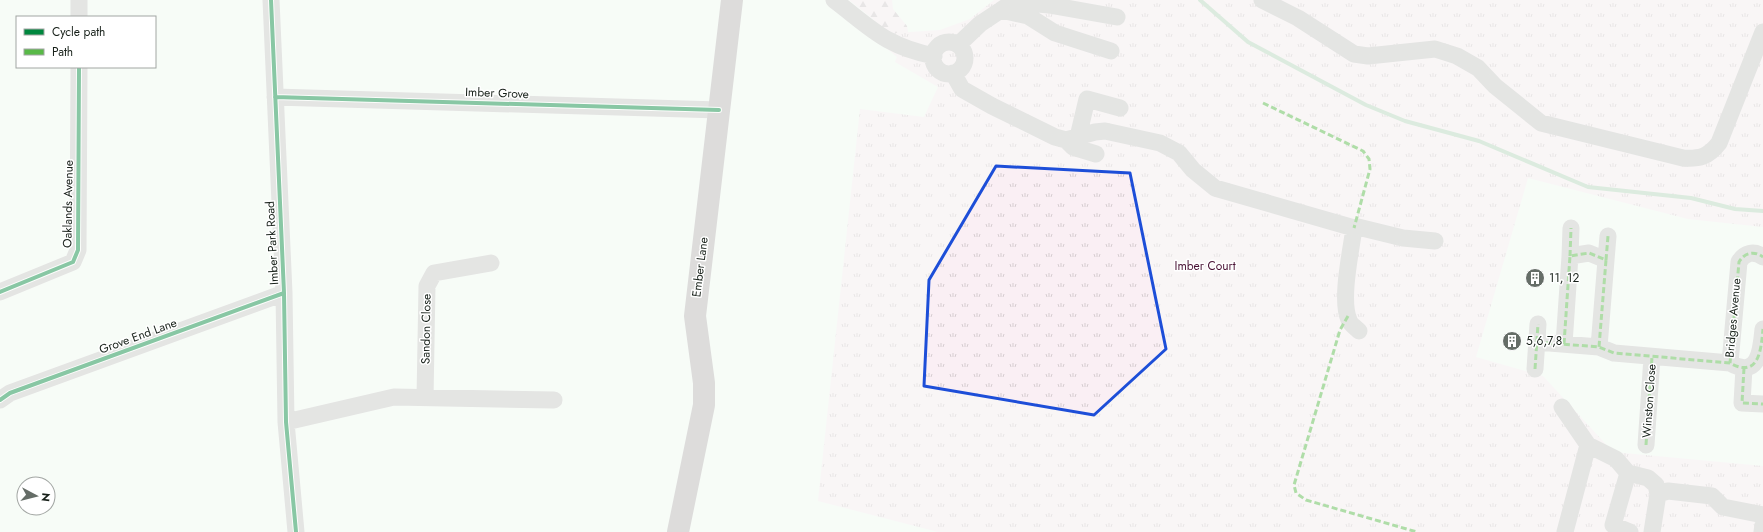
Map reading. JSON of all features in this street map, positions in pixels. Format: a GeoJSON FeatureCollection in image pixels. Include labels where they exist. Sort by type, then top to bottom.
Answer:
{"type":"FeatureCollection","features":[{"type":"Feature","properties":{"kind":"main road","name":"Ember Lane"},"geometry":{"type":"LineString","coordinates":[[678,532],[704,405],[704,383],[695,316],[732,0]]}},
{"type":"Feature","properties":{"kind":"street"},"geometry":{"type":"LineString","coordinates":[[79,0],[79,16]]}},
{"type":"Feature","properties":{"kind":"street","name":"Imber Park Road"},"geometry":{"type":"LineString","coordinates":[[271,0],[284,293],[286,422],[296,532]]}},
{"type":"Feature","properties":{"kind":"street"},"geometry":{"type":"LineString","coordinates":[[834,0],[878,35],[895,45],[915,52],[934,56]]}},
{"type":"Feature","properties":{"kind":"street"},"geometry":{"type":"LineString","coordinates":[[958,44],[980,24],[1016,0]]}},
{"type":"Feature","properties":{"kind":"street"},"geometry":{"type":"LineString","coordinates":[[1262,0],[1298,18],[1354,54],[1368,56],[1435,49],[1457,56],[1478,68],[1495,86],[1541,123],[1675,156],[1694,158],[1704,157],[1711,152],[1718,143],[1763,32]]}},
{"type":"Feature","properties":{"kind":"street"},"geometry":{"type":"LineString","coordinates":[[1001,10],[1038,4],[1117,17]]}},
{"type":"Feature","properties":{"kind":"street"},"geometry":{"type":"LineString","coordinates":[[1001,10],[1028,16],[1055,33],[1111,51]]}},
{"type":"Feature","properties":{"kind":"street"},"geometry":{"type":"LineString","coordinates":[[954,42],[962,48],[965,59],[962,68],[953,73],[939,70],[934,61],[934,56],[938,46],[943,43],[954,42]]}},
{"type":"Feature","properties":{"kind":"street","name":"Oaklands Avenue"},"geometry":{"type":"LineString","coordinates":[[0,292],[73,262],[78,250],[79,68]]}},
{"type":"Feature","properties":{"kind":"street"},"geometry":{"type":"LineString","coordinates":[[953,73],[962,89],[1035,128],[1072,139],[1095,132],[1105,131],[1160,143],[1179,153],[1193,170],[1215,188],[1354,228],[1358,227],[1403,238],[1435,241]]}},
{"type":"Feature","properties":{"kind":"street","name":"Imber Grove"},"geometry":{"type":"LineString","coordinates":[[275,97],[719,110]]}},
{"type":"Feature","properties":{"kind":"street"},"geometry":{"type":"LineString","coordinates":[[1096,154],[1073,147],[1072,139],[1087,99],[1120,108]]}},
{"type":"Feature","properties":{"kind":"street"},"geometry":{"type":"LineString","coordinates":[[1354,228],[1346,289],[1346,309],[1349,321],[1359,331]]}},
{"type":"Feature","properties":{"kind":"street"},"geometry":{"type":"LineString","coordinates":[[1564,344],[1571,228]]}},
{"type":"Feature","properties":{"kind":"street"},"geometry":{"type":"LineString","coordinates":[[1599,347],[1608,236]]}},
{"type":"Feature","properties":{"kind":"street"},"geometry":{"type":"LineString","coordinates":[[1570,256],[1589,253],[1606,260]]}},
{"type":"Feature","properties":{"kind":"street","name":"Bridges Avenue"},"geometry":{"type":"LineString","coordinates":[[1763,257],[1758,254],[1751,253],[1745,255],[1739,262],[1737,366],[1751,367],[1759,358],[1763,329]]}},
{"type":"Feature","properties":{"kind":"street","name":"Sandon Close"},"geometry":{"type":"LineString","coordinates":[[426,398],[427,286],[434,273],[491,263]]}},
{"type":"Feature","properties":{"kind":"street","name":"Grove End Lane"},"geometry":{"type":"LineString","coordinates":[[0,400],[10,393],[284,293]]}},
{"type":"Feature","properties":{"kind":"street"},"geometry":{"type":"LineString","coordinates":[[1535,369],[1538,324]]}},
{"type":"Feature","properties":{"kind":"street"},"geometry":{"type":"LineString","coordinates":[[1537,342],[1599,347],[1614,353],[1737,366],[1742,403],[1763,404]]}},
{"type":"Feature","properties":{"kind":"street","name":"Winston Close"},"geometry":{"type":"LineString","coordinates":[[1646,445],[1652,358]]}},
{"type":"Feature","properties":{"kind":"street"},"geometry":{"type":"LineString","coordinates":[[286,422],[394,397],[554,400]]}},
{"type":"Feature","properties":{"kind":"street"},"geometry":{"type":"LineString","coordinates":[[1562,407],[1588,445],[1616,459],[1628,473],[1648,478],[1656,485],[1658,494],[1652,532]]}},
{"type":"Feature","properties":{"kind":"street"},"geometry":{"type":"LineString","coordinates":[[1565,532],[1588,445]]}},
{"type":"Feature","properties":{"kind":"street"},"geometry":{"type":"LineString","coordinates":[[1628,473],[1613,524],[1630,532]]}},
{"type":"Feature","properties":{"kind":"street"},"geometry":{"type":"LineString","coordinates":[[1658,494],[1668,491],[1712,496],[1723,507],[1763,515]]}},
{"type":"Feature","properties":{"kind":"street"},"geometry":{"type":"LineString","coordinates":[[1762,532],[1763,525]]}},
{"type":"Feature","properties":{"kind":"highlighted area"},"geometry":{"type":"Polygon","coordinates":[[[996,166],[1130,173],[1166,349],[1094,415],[924,386],[929,280],[996,166]]]}},
{"type":"Feature","properties":{"kind":"green space"},"geometry":{"type":"Polygon","coordinates":[[[849,0],[892,0],[893,9],[907,26],[910,44],[881,33],[874,20],[849,0]]]}},
{"type":"Feature","properties":{"kind":"green space","name":"Imber Court"},"geometry":{"type":"Polygon","coordinates":[[[994,0],[1763,0],[1763,227],[1688,219],[1528,178],[1476,357],[1543,376],[1613,452],[1763,466],[1763,532],[938,532],[818,501],[860,109],[924,117],[938,87],[895,62],[897,57],[886,48],[896,33],[940,30],[970,19],[994,0]]]}},
{"type":"Feature","properties":{"kind":"waterway"},"geometry":{"type":"LineString","coordinates":[[1200,0],[1248,42],[1366,105],[1405,121],[1479,141],[1588,187],[1691,198],[1735,209],[1763,211]]}},
{"type":"Feature","properties":{"kind":"marked path"},"geometry":{"type":"LineString","coordinates":[[1263,103],[1363,151],[1369,159],[1370,169],[1354,228]]}},
{"type":"Feature","properties":{"kind":"marked path"},"geometry":{"type":"LineString","coordinates":[[1570,256],[1571,228]]}},
{"type":"Feature","properties":{"kind":"marked path"},"geometry":{"type":"LineString","coordinates":[[1606,260],[1608,236]]}},
{"type":"Feature","properties":{"kind":"marked path"},"geometry":{"type":"LineString","coordinates":[[1564,344],[1570,256],[1589,253],[1606,260],[1599,347]]}},
{"type":"Feature","properties":{"kind":"marked path"},"geometry":{"type":"LineString","coordinates":[[1730,363],[1739,262],[1744,256],[1753,253],[1763,257]]}},
{"type":"Feature","properties":{"kind":"marked path"},"geometry":{"type":"LineString","coordinates":[[1348,316],[1340,330],[1294,485],[1296,493],[1306,500],[1417,532]]}},
{"type":"Feature","properties":{"kind":"marked path"},"geometry":{"type":"LineString","coordinates":[[1535,369],[1538,324]]}},
{"type":"Feature","properties":{"kind":"marked path"},"geometry":{"type":"LineString","coordinates":[[1537,342],[1599,347],[1614,353],[1730,363],[1740,367],[1747,367],[1753,365],[1757,360],[1763,329]]}},
{"type":"Feature","properties":{"kind":"marked path"},"geometry":{"type":"LineString","coordinates":[[1646,445],[1652,357]]}},
{"type":"Feature","properties":{"kind":"marked path"},"geometry":{"type":"LineString","coordinates":[[1744,368],[1742,403],[1763,404]]}},
{"type":"Feature","properties":{"kind":"cycle path"},"geometry":{"type":"LineString","coordinates":[[271,0],[284,293],[286,422],[296,532]]}},
{"type":"Feature","properties":{"kind":"cycle path"},"geometry":{"type":"LineString","coordinates":[[0,292],[73,262],[78,250],[79,68]]}},
{"type":"Feature","properties":{"kind":"cycle path"},"geometry":{"type":"LineString","coordinates":[[275,97],[719,110]]}},
{"type":"Feature","properties":{"kind":"cycle path"},"geometry":{"type":"LineString","coordinates":[[0,400],[10,393],[284,293]]}},
{"type":"Feature","properties":{"kind":"place","name":"11, 12"},"geometry":{"type":"Point","coordinates":[1535,278]}},
{"type":"Feature","properties":{"kind":"place","name":"5,6,7,8"},"geometry":{"type":"Point","coordinates":[1512,341]}}]}
